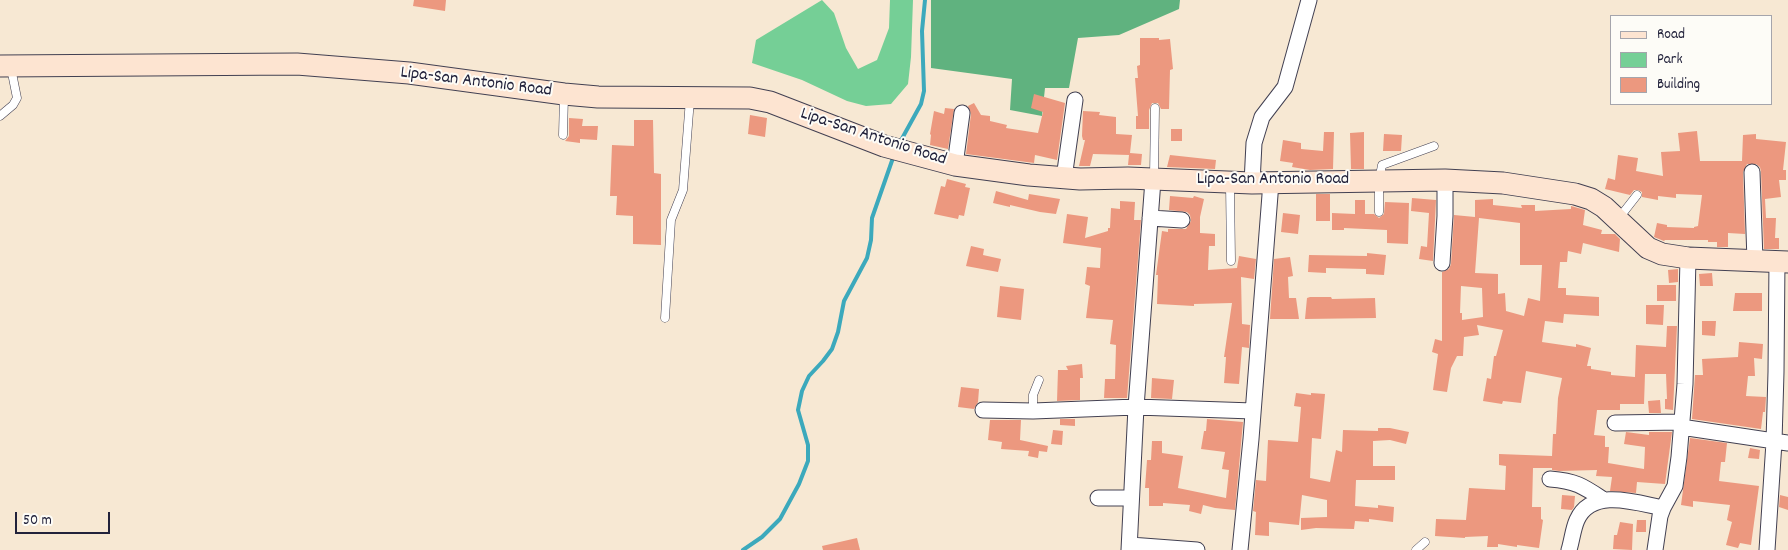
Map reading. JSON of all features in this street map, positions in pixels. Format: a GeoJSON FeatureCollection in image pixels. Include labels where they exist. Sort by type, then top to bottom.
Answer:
{"type":"FeatureCollection","features":[{"type":"Feature","properties":{"kind":"main road","name":"Lipa-San Antonio Road"},"geometry":{"type":"LineString","coordinates":[[5,66],[297,64],[409,73],[564,94],[750,98],[770,102],[884,146],[910,154],[955,165],[1029,175],[1064,178],[1128,178],[1262,183],[1445,180],[1503,183],[1575,194],[1604,207],[1648,248],[1662,254],[1688,258],[1782,262]]}},
{"type":"Feature","properties":{"kind":"street"},"geometry":{"type":"LineString","coordinates":[[1240,550],[1253,411],[1262,183],[1254,143],[1262,117],[1285,87],[1309,0]]}},
{"type":"Feature","properties":{"kind":"street"},"geometry":{"type":"LineString","coordinates":[[1064,178],[1075,100]]}},
{"type":"Feature","properties":{"kind":"street"},"geometry":{"type":"LineString","coordinates":[[955,165],[962,113]]}},
{"type":"Feature","properties":{"kind":"street"},"geometry":{"type":"LineString","coordinates":[[1752,172],[1756,261]]}},
{"type":"Feature","properties":{"kind":"street"},"geometry":{"type":"LineString","coordinates":[[1154,180],[1136,407],[1130,548],[1197,550]]}},
{"type":"Feature","properties":{"kind":"street"},"geometry":{"type":"LineString","coordinates":[[1442,262],[1445,224],[1445,180]]}},
{"type":"Feature","properties":{"kind":"street"},"geometry":{"type":"LineString","coordinates":[[1150,218],[1182,220]]}},
{"type":"Feature","properties":{"kind":"street"},"geometry":{"type":"LineString","coordinates":[[1655,550],[1657,527],[1663,508],[1676,486],[1685,384],[1688,258]]}},
{"type":"Feature","properties":{"kind":"street"},"geometry":{"type":"LineString","coordinates":[[1767,550],[1781,442],[1779,354],[1782,262]]}},
{"type":"Feature","properties":{"kind":"street"},"geometry":{"type":"LineString","coordinates":[[983,410],[1033,412],[1136,407],[1253,411]]}},
{"type":"Feature","properties":{"kind":"street"},"geometry":{"type":"LineString","coordinates":[[1615,422],[1681,425],[1781,442]]}},
{"type":"Feature","properties":{"kind":"street"},"geometry":{"type":"LineString","coordinates":[[1550,479],[1568,480],[1578,483],[1604,500]]}},
{"type":"Feature","properties":{"kind":"street"},"geometry":{"type":"LineString","coordinates":[[1098,498],[1131,498]]}},
{"type":"Feature","properties":{"kind":"street"},"geometry":{"type":"LineString","coordinates":[[1570,550],[1578,518],[1588,507],[1604,500],[1619,500],[1663,508]]}},
{"type":"Feature","properties":{"kind":"lane"},"geometry":{"type":"LineString","coordinates":[[0,116],[13,105],[17,98],[5,66]]}},
{"type":"Feature","properties":{"kind":"lane"},"geometry":{"type":"LineString","coordinates":[[563,135],[564,94]]}},
{"type":"Feature","properties":{"kind":"lane"},"geometry":{"type":"LineString","coordinates":[[665,318],[671,220],[683,190],[690,97]]}},
{"type":"Feature","properties":{"kind":"lane"},"geometry":{"type":"LineString","coordinates":[[1154,180],[1155,108]]}},
{"type":"Feature","properties":{"kind":"lane"},"geometry":{"type":"LineString","coordinates":[[1378,212],[1379,181],[1382,165],[1434,146]]}},
{"type":"Feature","properties":{"kind":"lane"},"geometry":{"type":"LineString","coordinates":[[1230,182],[1230,261]]}},
{"type":"Feature","properties":{"kind":"lane"},"geometry":{"type":"LineString","coordinates":[[1618,220],[1637,195]]}},
{"type":"Feature","properties":{"kind":"lane"},"geometry":{"type":"LineString","coordinates":[[1033,412],[1033,395],[1039,380]]}},
{"type":"Feature","properties":{"kind":"lane"},"geometry":{"type":"LineString","coordinates":[[1416,550],[1425,542]]}},
{"type":"Feature","properties":{"kind":"green space"},"geometry":{"type":"Polygon","coordinates":[[[822,0],[834,13],[846,48],[858,69],[877,60],[889,28],[890,0],[913,0],[908,84],[891,104],[866,106],[847,101],[802,80],[752,63],[756,40],[822,0]]]}},
{"type":"Feature","properties":{"kind":"green space"},"geometry":{"type":"Polygon","coordinates":[[[931,0],[1180,0],[1179,9],[1119,35],[1078,38],[1069,88],[1045,88],[1042,116],[1010,110],[1012,79],[931,68],[931,0]]]}},
{"type":"Feature","properties":{"kind":"building"},"geometry":{"type":"Polygon","coordinates":[[[414,0],[446,0],[445,11],[413,6],[414,0]]]}},
{"type":"Feature","properties":{"kind":"building"},"geometry":{"type":"Polygon","coordinates":[[[1140,38],[1170,39],[1173,69],[1170,70],[1169,109],[1161,109],[1158,103],[1152,103],[1149,110],[1149,129],[1136,129],[1136,116],[1138,116],[1135,78],[1138,78],[1137,66],[1140,65],[1140,38]]]}},
{"type":"Feature","properties":{"kind":"building"},"geometry":{"type":"Polygon","coordinates":[[[1034,94],[1065,103],[1057,160],[1035,155],[1034,163],[966,154],[971,114],[968,106],[974,103],[981,115],[990,116],[990,121],[1007,125],[1006,128],[1038,133],[1043,112],[1031,108],[1034,94]]]}},
{"type":"Feature","properties":{"kind":"building"},"geometry":{"type":"Polygon","coordinates":[[[945,108],[954,109],[948,149],[930,145],[934,111],[944,114],[945,108]]]}},
{"type":"Feature","properties":{"kind":"building"},"geometry":{"type":"Polygon","coordinates":[[[1083,111],[1100,112],[1099,115],[1116,117],[1116,134],[1132,135],[1130,153],[1142,154],[1141,165],[1128,165],[1129,155],[1093,154],[1090,166],[1079,166],[1085,140],[1083,140],[1082,136],[1083,111]]]}},
{"type":"Feature","properties":{"kind":"building"},"geometry":{"type":"Polygon","coordinates":[[[750,115],[767,118],[765,137],[748,134],[750,115]]]}},
{"type":"Feature","properties":{"kind":"building"},"geometry":{"type":"Polygon","coordinates":[[[569,118],[583,119],[582,126],[598,126],[597,140],[580,139],[580,143],[565,141],[569,136],[569,118]]]}},
{"type":"Feature","properties":{"kind":"building"},"geometry":{"type":"Polygon","coordinates":[[[634,120],[653,120],[654,173],[661,174],[661,245],[633,244],[633,216],[616,215],[617,196],[610,196],[612,145],[634,146],[634,120]]]}},
{"type":"Feature","properties":{"kind":"building"},"geometry":{"type":"Polygon","coordinates":[[[1171,129],[1182,129],[1182,141],[1171,141],[1171,129]]]}},
{"type":"Feature","properties":{"kind":"building"},"geometry":{"type":"Polygon","coordinates":[[[1697,131],[1700,161],[1742,161],[1743,135],[1756,134],[1756,139],[1786,142],[1783,170],[1786,170],[1786,180],[1779,180],[1781,197],[1765,199],[1766,218],[1776,218],[1775,238],[1779,238],[1779,249],[1764,249],[1761,172],[1760,167],[1756,164],[1747,164],[1743,172],[1745,234],[1728,233],[1728,247],[1717,247],[1717,242],[1708,242],[1708,240],[1664,241],[1654,237],[1657,223],[1667,225],[1667,227],[1694,228],[1698,226],[1702,195],[1676,194],[1676,198],[1658,196],[1658,200],[1642,197],[1642,192],[1638,190],[1634,190],[1630,195],[1605,189],[1608,178],[1615,180],[1618,155],[1638,158],[1636,171],[1663,176],[1661,152],[1680,151],[1678,133],[1697,131]]]}},
{"type":"Feature","properties":{"kind":"building"},"geometry":{"type":"Polygon","coordinates":[[[1324,132],[1334,132],[1333,169],[1310,170],[1292,167],[1293,163],[1280,161],[1283,140],[1301,143],[1301,149],[1323,151],[1324,132]]]}},
{"type":"Feature","properties":{"kind":"building"},"geometry":{"type":"Polygon","coordinates":[[[1364,132],[1364,169],[1351,169],[1350,133],[1364,132]]]}},
{"type":"Feature","properties":{"kind":"building"},"geometry":{"type":"Polygon","coordinates":[[[1384,134],[1402,135],[1401,151],[1383,151],[1384,134]]]}},
{"type":"Feature","properties":{"kind":"building"},"geometry":{"type":"Polygon","coordinates":[[[1170,155],[1216,160],[1215,169],[1167,167],[1170,155]]]}},
{"type":"Feature","properties":{"kind":"building"},"geometry":{"type":"Polygon","coordinates":[[[947,179],[966,184],[965,187],[970,188],[964,216],[959,215],[958,219],[934,214],[941,186],[945,187],[947,179]]]}},
{"type":"Feature","properties":{"kind":"building"},"geometry":{"type":"Polygon","coordinates":[[[996,191],[1028,200],[1029,194],[1060,199],[1056,214],[1040,212],[993,203],[996,191]]]}},
{"type":"Feature","properties":{"kind":"building"},"geometry":{"type":"Polygon","coordinates":[[[1316,194],[1330,194],[1330,221],[1316,221],[1316,194]]]}},
{"type":"Feature","properties":{"kind":"building"},"geometry":{"type":"Polygon","coordinates":[[[1170,196],[1193,198],[1194,196],[1204,199],[1200,217],[1200,233],[1215,234],[1215,246],[1209,246],[1208,270],[1237,268],[1239,256],[1256,259],[1254,279],[1241,277],[1242,324],[1250,325],[1249,348],[1242,347],[1239,384],[1224,383],[1226,357],[1224,357],[1232,303],[1194,304],[1194,306],[1157,304],[1158,275],[1156,275],[1162,231],[1186,229],[1191,221],[1190,215],[1187,212],[1169,210],[1170,196]]]}},
{"type":"Feature","properties":{"kind":"building"},"geometry":{"type":"Polygon","coordinates":[[[1412,198],[1436,200],[1433,261],[1419,259],[1421,246],[1427,247],[1429,213],[1411,211],[1412,198]]]}},
{"type":"Feature","properties":{"kind":"building"},"geometry":{"type":"Polygon","coordinates":[[[1493,199],[1493,205],[1522,208],[1521,205],[1535,205],[1535,211],[1571,209],[1571,206],[1585,210],[1583,225],[1602,230],[1601,234],[1615,234],[1620,239],[1619,252],[1583,243],[1581,254],[1568,251],[1567,262],[1560,262],[1558,288],[1566,288],[1566,295],[1599,297],[1599,316],[1564,314],[1563,323],[1545,321],[1542,342],[1576,347],[1576,344],[1591,348],[1587,366],[1591,366],[1591,369],[1611,372],[1611,375],[1635,377],[1636,345],[1666,347],[1667,326],[1677,326],[1673,410],[1665,409],[1665,399],[1667,399],[1666,374],[1645,374],[1644,404],[1620,404],[1620,410],[1597,410],[1594,435],[1605,436],[1605,447],[1609,447],[1608,463],[1644,469],[1645,447],[1624,444],[1626,432],[1649,435],[1649,432],[1672,432],[1665,484],[1637,482],[1636,493],[1610,491],[1612,477],[1596,476],[1597,470],[1559,471],[1552,470],[1552,468],[1533,468],[1532,507],[1541,507],[1541,519],[1543,520],[1539,548],[1498,544],[1498,547],[1487,547],[1488,536],[1465,538],[1435,536],[1436,519],[1466,520],[1469,488],[1505,490],[1506,466],[1499,465],[1499,454],[1552,456],[1553,434],[1556,434],[1558,398],[1562,378],[1526,371],[1521,403],[1503,401],[1502,404],[1483,401],[1487,378],[1491,379],[1494,356],[1496,356],[1503,330],[1477,325],[1479,335],[1464,337],[1463,356],[1457,356],[1451,368],[1447,392],[1433,390],[1438,354],[1432,352],[1435,339],[1442,341],[1442,272],[1449,269],[1451,264],[1454,215],[1475,217],[1475,200],[1493,199]],[[1479,218],[1475,273],[1498,274],[1498,294],[1505,293],[1506,311],[1524,316],[1528,298],[1540,301],[1542,265],[1520,265],[1520,223],[1479,218]],[[1461,286],[1460,313],[1462,313],[1462,320],[1483,317],[1482,288],[1461,286]]]}},
{"type":"Feature","properties":{"kind":"building"},"geometry":{"type":"Polygon","coordinates":[[[1355,200],[1365,200],[1365,214],[1374,214],[1379,218],[1384,214],[1385,202],[1409,203],[1408,244],[1387,243],[1387,230],[1344,228],[1344,230],[1332,230],[1332,213],[1355,214],[1355,200]]]}},
{"type":"Feature","properties":{"kind":"building"},"geometry":{"type":"Polygon","coordinates":[[[1120,201],[1135,202],[1134,220],[1141,220],[1127,398],[1104,398],[1105,379],[1115,379],[1116,345],[1110,344],[1113,320],[1086,318],[1090,286],[1085,284],[1087,267],[1100,268],[1101,248],[1063,243],[1067,214],[1088,217],[1085,238],[1108,231],[1108,228],[1110,228],[1111,208],[1120,209],[1120,201]]]}},
{"type":"Feature","properties":{"kind":"building"},"geometry":{"type":"Polygon","coordinates":[[[1283,213],[1300,215],[1298,234],[1281,232],[1283,213]]]}},
{"type":"Feature","properties":{"kind":"building"},"geometry":{"type":"Polygon","coordinates":[[[971,246],[984,249],[983,255],[1001,259],[998,272],[966,266],[971,246]]]}},
{"type":"Feature","properties":{"kind":"building"},"geometry":{"type":"Polygon","coordinates":[[[1367,253],[1386,255],[1384,275],[1366,274],[1366,269],[1326,268],[1326,273],[1308,272],[1309,255],[1367,256],[1367,253]]]}},
{"type":"Feature","properties":{"kind":"building"},"geometry":{"type":"Polygon","coordinates":[[[1290,257],[1293,276],[1288,277],[1289,298],[1296,298],[1299,319],[1270,319],[1274,259],[1290,257]]]}},
{"type":"Feature","properties":{"kind":"building"},"geometry":{"type":"Polygon","coordinates":[[[1678,269],[1678,282],[1669,283],[1668,270],[1678,269]]]}},
{"type":"Feature","properties":{"kind":"building"},"geometry":{"type":"Polygon","coordinates":[[[1712,273],[1713,286],[1700,286],[1699,274],[1712,273]]]}},
{"type":"Feature","properties":{"kind":"building"},"geometry":{"type":"Polygon","coordinates":[[[1657,285],[1676,285],[1676,301],[1657,301],[1657,285]]]}},
{"type":"Feature","properties":{"kind":"building"},"geometry":{"type":"Polygon","coordinates":[[[1000,286],[1024,289],[1021,320],[997,317],[1000,286]]]}},
{"type":"Feature","properties":{"kind":"building"},"geometry":{"type":"Polygon","coordinates":[[[1735,293],[1762,293],[1762,311],[1733,311],[1735,293]]]}},
{"type":"Feature","properties":{"kind":"building"},"geometry":{"type":"Polygon","coordinates":[[[1331,297],[1332,299],[1375,298],[1376,318],[1305,319],[1307,298],[1331,297]]]}},
{"type":"Feature","properties":{"kind":"building"},"geometry":{"type":"Polygon","coordinates":[[[1646,305],[1664,305],[1663,325],[1646,324],[1646,305]]]}},
{"type":"Feature","properties":{"kind":"building"},"geometry":{"type":"Polygon","coordinates":[[[1702,321],[1716,321],[1715,336],[1702,335],[1702,321]]]}},
{"type":"Feature","properties":{"kind":"building"},"geometry":{"type":"Polygon","coordinates":[[[1739,342],[1763,344],[1762,359],[1754,358],[1755,376],[1748,376],[1746,396],[1766,397],[1761,429],[1692,419],[1695,375],[1703,375],[1702,359],[1738,357],[1739,342]]]}},
{"type":"Feature","properties":{"kind":"building"},"geometry":{"type":"Polygon","coordinates":[[[1082,364],[1083,378],[1080,378],[1080,400],[1057,401],[1058,370],[1068,370],[1066,366],[1082,364]]]}},
{"type":"Feature","properties":{"kind":"building"},"geometry":{"type":"Polygon","coordinates":[[[1152,378],[1174,380],[1172,399],[1151,398],[1152,378]]]}},
{"type":"Feature","properties":{"kind":"building"},"geometry":{"type":"Polygon","coordinates":[[[961,387],[979,389],[978,402],[974,409],[958,407],[961,387]]]}},
{"type":"Feature","properties":{"kind":"building"},"geometry":{"type":"Polygon","coordinates":[[[1296,393],[1325,394],[1321,439],[1312,438],[1310,478],[1330,482],[1336,450],[1342,452],[1343,430],[1378,431],[1378,428],[1390,428],[1409,432],[1406,444],[1390,440],[1373,441],[1373,466],[1395,466],[1395,480],[1356,480],[1355,506],[1378,508],[1378,505],[1394,507],[1393,522],[1369,519],[1369,522],[1355,521],[1354,529],[1316,528],[1301,530],[1301,518],[1327,517],[1327,500],[1302,495],[1299,525],[1269,522],[1269,536],[1255,535],[1256,512],[1253,511],[1256,480],[1266,481],[1268,440],[1298,442],[1301,407],[1294,406],[1296,393]]]}},
{"type":"Feature","properties":{"kind":"building"},"geometry":{"type":"Polygon","coordinates":[[[1660,400],[1661,413],[1649,413],[1648,401],[1660,400]]]}},
{"type":"Feature","properties":{"kind":"building"},"geometry":{"type":"Polygon","coordinates":[[[1060,419],[1075,419],[1075,426],[1060,425],[1060,419]]]}},
{"type":"Feature","properties":{"kind":"building"},"geometry":{"type":"Polygon","coordinates":[[[1207,419],[1243,422],[1235,510],[1203,505],[1201,514],[1189,511],[1190,505],[1163,503],[1163,506],[1149,506],[1149,488],[1145,488],[1147,460],[1151,460],[1152,441],[1162,441],[1162,453],[1183,456],[1178,488],[1226,498],[1229,470],[1222,469],[1225,452],[1201,449],[1207,419]]]}},
{"type":"Feature","properties":{"kind":"building"},"geometry":{"type":"Polygon","coordinates":[[[990,420],[1021,420],[1020,440],[1048,446],[1047,452],[1039,451],[1038,458],[1028,456],[1029,451],[1001,449],[1002,442],[988,440],[990,420]]]}},
{"type":"Feature","properties":{"kind":"building"},"geometry":{"type":"Polygon","coordinates":[[[1053,430],[1063,431],[1062,445],[1051,444],[1053,430]]]}},
{"type":"Feature","properties":{"kind":"building"},"geometry":{"type":"Polygon","coordinates":[[[1690,438],[1727,443],[1725,462],[1721,462],[1719,481],[1759,486],[1751,545],[1740,543],[1738,548],[1726,545],[1732,522],[1727,520],[1730,505],[1693,501],[1693,507],[1681,505],[1690,438]]]}},
{"type":"Feature","properties":{"kind":"building"},"geometry":{"type":"Polygon","coordinates":[[[1750,448],[1760,450],[1759,459],[1748,458],[1750,448]]]}},
{"type":"Feature","properties":{"kind":"building"},"geometry":{"type":"Polygon","coordinates":[[[1562,495],[1575,496],[1572,510],[1561,509],[1562,495]]]}},
{"type":"Feature","properties":{"kind":"building"},"geometry":{"type":"Polygon","coordinates":[[[1780,495],[1788,497],[1788,510],[1779,507],[1780,495]]]}},
{"type":"Feature","properties":{"kind":"building"},"geometry":{"type":"Polygon","coordinates":[[[1637,520],[1646,520],[1646,532],[1636,532],[1637,520]]]}},
{"type":"Feature","properties":{"kind":"building"},"geometry":{"type":"Polygon","coordinates":[[[1620,522],[1633,524],[1632,550],[1613,549],[1614,535],[1617,535],[1620,522]]]}},
{"type":"Feature","properties":{"kind":"building"},"geometry":{"type":"Polygon","coordinates":[[[857,538],[860,550],[823,550],[822,546],[857,538]]]}},
{"type":"Feature","properties":{"kind":"waterway"},"geometry":{"type":"LineString","coordinates":[[899,144],[921,104],[924,91],[922,31],[925,0]]}},
{"type":"Feature","properties":{"kind":"waterway"},"geometry":{"type":"LineString","coordinates":[[743,550],[762,537],[780,519],[799,484],[808,461],[808,445],[798,410],[802,391],[809,376],[832,349],[838,332],[844,301],[867,258],[871,240],[872,218],[894,155]]}}]}
